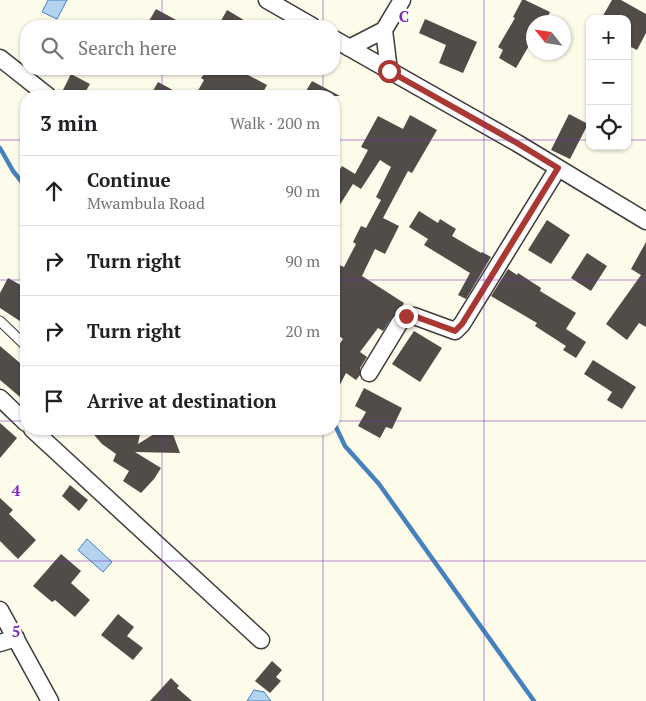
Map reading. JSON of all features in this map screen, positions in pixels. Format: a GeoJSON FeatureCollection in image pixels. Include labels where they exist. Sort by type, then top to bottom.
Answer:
{"type":"FeatureCollection","features":[{"type":"Feature","properties":{"kind":"street"},"geometry":{"type":"LineString","coordinates":[[267,0],[302,20]]}},
{"type":"Feature","properties":{"kind":"street"},"geometry":{"type":"LineString","coordinates":[[349,48],[384,30],[402,0]]}},
{"type":"Feature","properties":{"kind":"street"},"geometry":{"type":"LineString","coordinates":[[384,30],[389,71]]}},
{"type":"Feature","properties":{"kind":"street"},"geometry":{"type":"LineString","coordinates":[[340,43],[517,143],[646,222]]}},
{"type":"Feature","properties":{"kind":"street"},"geometry":{"type":"LineString","coordinates":[[0,58],[20,74]]}},
{"type":"Feature","properties":{"kind":"street"},"geometry":{"type":"LineString","coordinates":[[21,75],[40,90]]}},
{"type":"Feature","properties":{"kind":"street"},"geometry":{"type":"LineString","coordinates":[[369,373],[400,322],[406,316],[414,316],[455,331],[462,324],[558,168]]}},
{"type":"Feature","properties":{"kind":"street"},"geometry":{"type":"LineString","coordinates":[[0,398],[20,417]]}},
{"type":"Feature","properties":{"kind":"street"},"geometry":{"type":"LineString","coordinates":[[39,435],[261,640]]}},
{"type":"Feature","properties":{"kind":"street"},"geometry":{"type":"LineString","coordinates":[[0,610],[50,701]]}},
{"type":"Feature","properties":{"kind":"street"},"geometry":{"type":"LineString","coordinates":[[0,643],[16,638]]}},
{"type":"Feature","properties":{"kind":"lane"},"geometry":{"type":"LineString","coordinates":[[0,322],[20,340]]}},
{"type":"Feature","properties":{"kind":"water"},"geometry":{"type":"Polygon","coordinates":[[[48,0],[67,0],[57,19],[42,12],[48,0]]]}},
{"type":"Feature","properties":{"kind":"water"},"geometry":{"type":"Polygon","coordinates":[[[87,539],[112,562],[103,572],[78,550],[87,539]]]}},
{"type":"Feature","properties":{"kind":"water"},"geometry":{"type":"Polygon","coordinates":[[[254,690],[264,692],[271,701],[247,701],[254,690]]]}},
{"type":"Feature","properties":{"kind":"building"},"geometry":{"type":"Polygon","coordinates":[[[522,0],[550,12],[548,15],[526,15],[526,51],[516,68],[499,58],[503,50],[498,47],[515,18],[513,17],[522,0]]]}},
{"type":"Feature","properties":{"kind":"building"},"geometry":{"type":"Polygon","coordinates":[[[612,0],[621,0],[646,14],[646,33],[637,50],[631,47],[631,15],[603,15],[612,0]]]}},
{"type":"Feature","properties":{"kind":"building"},"geometry":{"type":"Polygon","coordinates":[[[156,9],[176,20],[150,20],[156,9]]]}},
{"type":"Feature","properties":{"kind":"building"},"geometry":{"type":"Polygon","coordinates":[[[227,10],[244,20],[221,20],[227,10]]]}},
{"type":"Feature","properties":{"kind":"building"},"geometry":{"type":"Polygon","coordinates":[[[425,19],[477,42],[463,73],[439,63],[446,45],[419,33],[425,19]]]}},
{"type":"Feature","properties":{"kind":"building"},"geometry":{"type":"Polygon","coordinates":[[[70,75],[90,84],[86,90],[63,90],[70,75]]]}},
{"type":"Feature","properties":{"kind":"building"},"geometry":{"type":"Polygon","coordinates":[[[203,75],[248,75],[267,85],[264,90],[198,90],[204,80],[201,78],[203,75]]]}},
{"type":"Feature","properties":{"kind":"building"},"geometry":{"type":"Polygon","coordinates":[[[312,81],[329,90],[307,90],[312,81]]]}},
{"type":"Feature","properties":{"kind":"building"},"geometry":{"type":"Polygon","coordinates":[[[158,82],[173,90],[153,90],[158,82]]]}},
{"type":"Feature","properties":{"kind":"building"},"geometry":{"type":"Polygon","coordinates":[[[569,114],[586,123],[586,128],[570,159],[551,150],[569,114]]]}},
{"type":"Feature","properties":{"kind":"building"},"geometry":{"type":"Polygon","coordinates":[[[410,115],[437,130],[412,173],[408,171],[383,218],[399,226],[385,254],[375,249],[362,276],[404,303],[383,331],[378,328],[360,352],[367,357],[360,368],[360,375],[356,380],[346,373],[340,384],[340,343],[343,339],[340,336],[340,265],[344,267],[356,244],[353,242],[361,226],[366,228],[381,200],[376,197],[391,167],[380,160],[361,189],[353,184],[340,205],[340,169],[342,166],[355,174],[368,150],[361,147],[378,116],[403,129],[410,115]]]}},
{"type":"Feature","properties":{"kind":"building"},"geometry":{"type":"Polygon","coordinates":[[[419,211],[438,223],[440,219],[456,229],[452,236],[491,257],[466,299],[458,295],[470,273],[424,245],[428,239],[409,227],[419,211]]]}},
{"type":"Feature","properties":{"kind":"building"},"geometry":{"type":"Polygon","coordinates":[[[547,220],[570,235],[551,264],[528,250],[547,220]]]}},
{"type":"Feature","properties":{"kind":"building"},"geometry":{"type":"Polygon","coordinates":[[[646,242],[646,327],[639,323],[627,340],[606,324],[641,275],[631,269],[646,242]]]}},
{"type":"Feature","properties":{"kind":"building"},"geometry":{"type":"Polygon","coordinates":[[[587,253],[607,266],[591,291],[571,278],[587,253]]]}},
{"type":"Feature","properties":{"kind":"building"},"geometry":{"type":"Polygon","coordinates":[[[508,269],[517,275],[518,273],[541,288],[540,291],[576,313],[566,329],[586,342],[576,358],[563,350],[566,346],[535,326],[537,323],[491,296],[508,269]]]}},
{"type":"Feature","properties":{"kind":"building"},"geometry":{"type":"Polygon","coordinates":[[[8,278],[20,285],[20,321],[0,308],[0,293],[8,278]]]}},
{"type":"Feature","properties":{"kind":"building"},"geometry":{"type":"Polygon","coordinates":[[[414,331],[442,348],[420,382],[392,364],[414,331]]]}},
{"type":"Feature","properties":{"kind":"building"},"geometry":{"type":"Polygon","coordinates":[[[0,346],[20,363],[20,397],[0,380],[0,346]]]}},
{"type":"Feature","properties":{"kind":"building"},"geometry":{"type":"Polygon","coordinates":[[[593,360],[636,387],[622,409],[607,400],[612,392],[584,374],[593,360]]]}},
{"type":"Feature","properties":{"kind":"building"},"geometry":{"type":"Polygon","coordinates":[[[364,388],[402,408],[392,429],[386,427],[380,438],[358,426],[366,412],[355,406],[364,388]]]}},
{"type":"Feature","properties":{"kind":"building"},"geometry":{"type":"Polygon","coordinates":[[[0,423],[17,438],[0,458],[0,423]]]}},
{"type":"Feature","properties":{"kind":"building"},"geometry":{"type":"Polygon","coordinates":[[[94,435],[140,435],[138,444],[152,435],[173,435],[180,453],[135,452],[161,468],[141,493],[123,481],[129,471],[113,461],[116,454],[102,444],[94,435]]]}},
{"type":"Feature","properties":{"kind":"building"},"geometry":{"type":"Polygon","coordinates":[[[70,485],[88,500],[79,511],[62,496],[70,485]]]}},
{"type":"Feature","properties":{"kind":"building"},"geometry":{"type":"Polygon","coordinates":[[[0,498],[13,510],[9,514],[36,540],[18,559],[0,541],[0,498]]]}},
{"type":"Feature","properties":{"kind":"building"},"geometry":{"type":"Polygon","coordinates":[[[61,554],[81,571],[71,583],[90,600],[75,617],[55,600],[52,602],[33,586],[61,554]]]}},
{"type":"Feature","properties":{"kind":"building"},"geometry":{"type":"Polygon","coordinates":[[[118,614],[134,627],[127,636],[143,648],[133,660],[101,635],[118,614]]]}},
{"type":"Feature","properties":{"kind":"building"},"geometry":{"type":"Polygon","coordinates":[[[272,661],[282,670],[276,677],[281,681],[270,693],[255,681],[272,661]]]}},
{"type":"Feature","properties":{"kind":"building"},"geometry":{"type":"Polygon","coordinates":[[[171,678],[179,686],[177,688],[192,701],[150,701],[171,678]]]}},
{"type":"Feature","properties":{"kind":"waterway"},"geometry":{"type":"LineString","coordinates":[[0,148],[20,180]]}},
{"type":"Feature","properties":{"kind":"waterway"},"geometry":{"type":"LineString","coordinates":[[340,435],[345,446],[379,484],[534,701]]}},
{"type":"Feature","properties":{"kind":"route"},"geometry":{"type":"LineString","coordinates":[[389,71],[558,168],[462,324],[455,331],[414,316],[406,316]]}}]}
